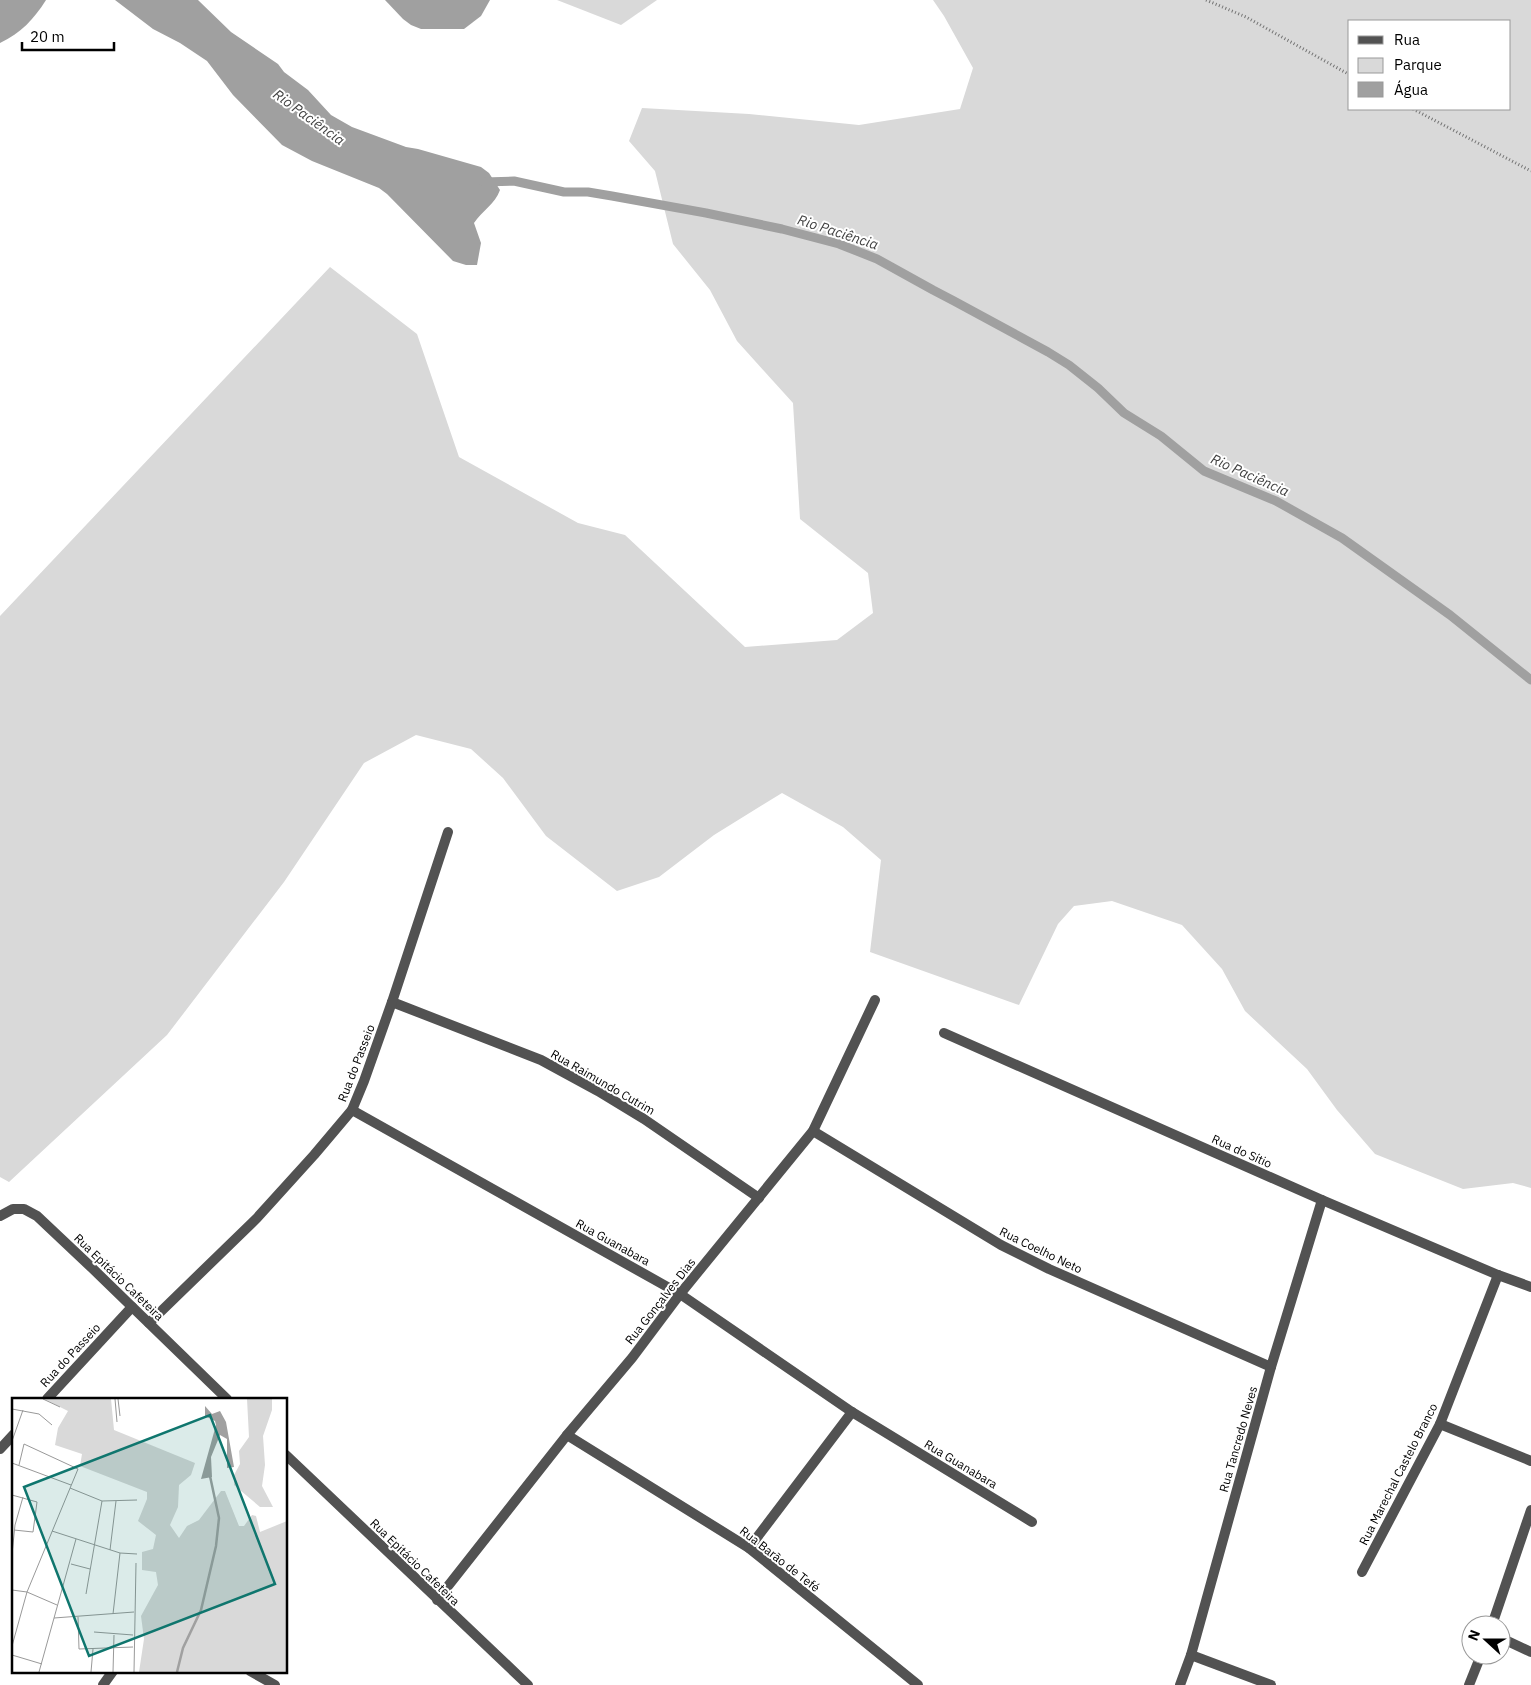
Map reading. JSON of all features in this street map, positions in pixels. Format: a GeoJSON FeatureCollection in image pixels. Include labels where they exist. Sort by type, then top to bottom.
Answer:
{"type":"FeatureCollection","features":[{"type":"Feature","properties":{"kind":"street","name":"Rua do Passeio"},"geometry":{"type":"LineString","coordinates":[[149,1323],[257,1218],[352,1110],[392,1002],[448,832]]}},
{"type":"Feature","properties":{"kind":"street","name":"Rua Gonçalves Dias"},"geometry":{"type":"LineString","coordinates":[[437,1600],[568,1435],[632,1358],[680,1294],[813,1131],[875,1000]]}},
{"type":"Feature","properties":{"kind":"street","name":"Rua Raimundo Cutrim"},"geometry":{"type":"LineString","coordinates":[[392,1002],[541,1060],[598,1091],[636,1115],[759,1198]]}},
{"type":"Feature","properties":{"kind":"street","name":"Rua do Sítio"},"geometry":{"type":"LineString","coordinates":[[944,1033],[1322,1200],[1498,1275],[1531,1287]]}},
{"type":"Feature","properties":{"kind":"street","name":"Rua Guanabara"},"geometry":{"type":"LineString","coordinates":[[352,1110],[680,1294],[852,1412],[1032,1522]]}},
{"type":"Feature","properties":{"kind":"street","name":"Rua Coelho Neto"},"geometry":{"type":"LineString","coordinates":[[813,1131],[1001,1246],[1049,1270],[1271,1367]]}},
{"type":"Feature","properties":{"kind":"street","name":"Rua Tancredo Neves"},"geometry":{"type":"LineString","coordinates":[[1180,1685],[1191,1655],[1271,1367],[1322,1200]]}},
{"type":"Feature","properties":{"kind":"street","name":"Rua Epitácio Cafeteira"},"geometry":{"type":"LineString","coordinates":[[0,1216],[13,1209],[24,1209],[37,1216],[226,1398]]}},
{"type":"Feature","properties":{"kind":"street","name":"Rua Marechal Castelo Branco"},"geometry":{"type":"LineString","coordinates":[[1362,1572],[1440,1424],[1498,1275]]}},
{"type":"Feature","properties":{"kind":"street","name":"Rua do Passeio"},"geometry":{"type":"LineString","coordinates":[[47,1398],[132,1307]]}},
{"type":"Feature","properties":{"kind":"street"},"geometry":{"type":"LineString","coordinates":[[748,1548],[852,1412]]}},
{"type":"Feature","properties":{"kind":"street"},"geometry":{"type":"LineString","coordinates":[[1440,1424],[1531,1461]]}},
{"type":"Feature","properties":{"kind":"street","name":"Rua Barão de Tefé"},"geometry":{"type":"LineString","coordinates":[[568,1435],[748,1548],[918,1685]]}},
{"type":"Feature","properties":{"kind":"street"},"geometry":{"type":"LineString","coordinates":[[0,1449],[12,1436]]}},
{"type":"Feature","properties":{"kind":"street","name":"Rua Epitácio Cafeteira"},"geometry":{"type":"LineString","coordinates":[[288,1458],[528,1685]]}},
{"type":"Feature","properties":{"kind":"street"},"geometry":{"type":"LineString","coordinates":[[1495,1615],[1531,1510]]}},
{"type":"Feature","properties":{"kind":"street"},"geometry":{"type":"LineString","coordinates":[[1511,1643],[1531,1652]]}},
{"type":"Feature","properties":{"kind":"street"},"geometry":{"type":"LineString","coordinates":[[1191,1655],[1271,1685]]}},
{"type":"Feature","properties":{"kind":"street"},"geometry":{"type":"LineString","coordinates":[[1469,1685],[1477,1665]]}},
{"type":"Feature","properties":{"kind":"street"},"geometry":{"type":"LineString","coordinates":[[103,1685],[111,1672]]}},
{"type":"Feature","properties":{"kind":"street"},"geometry":{"type":"LineString","coordinates":[[252,1672],[275,1685]]}},
{"type":"Feature","properties":{"kind":"path"},"geometry":{"type":"LineString","coordinates":[[1206,0],[1246,17],[1348,74]]}},
{"type":"Feature","properties":{"kind":"path"},"geometry":{"type":"LineString","coordinates":[[1415,110],[1531,170]]}},
{"type":"Feature","properties":{"kind":"green space"},"geometry":{"type":"Polygon","coordinates":[[[557,0],[657,0],[621,25],[557,0]]]}},
{"type":"Feature","properties":{"kind":"green space"},"geometry":{"type":"Polygon","coordinates":[[[933,0],[1531,0],[1531,1188],[1513,1183],[1463,1189],[1375,1154],[1337,1110],[1307,1069],[1245,1011],[1222,969],[1182,925],[1112,901],[1074,906],[1058,924],[1019,1005],[870,952],[881,860],[843,827],[782,793],[714,835],[659,877],[617,891],[546,836],[503,778],[471,749],[416,735],[364,763],[284,882],[167,1035],[9,1182],[0,1177],[0,616],[330,267],[417,334],[459,457],[578,523],[625,535],[745,647],[837,640],[873,613],[868,573],[800,519],[793,403],[737,341],[710,290],[673,244],[655,171],[629,141],[642,108],[749,114],[859,125],[960,109],[973,68],[933,0]]]}},
{"type":"Feature","properties":{"kind":"water"},"geometry":{"type":"Polygon","coordinates":[[[0,0],[46,0],[26,25],[0,43],[0,0]]]}},
{"type":"Feature","properties":{"kind":"water"},"geometry":{"type":"Polygon","coordinates":[[[115,0],[198,0],[231,32],[278,64],[284,72],[308,90],[331,115],[352,127],[406,147],[481,167],[489,173],[500,190],[495,199],[474,223],[481,243],[477,265],[466,265],[453,261],[379,188],[312,161],[282,145],[233,95],[207,61],[180,43],[153,29],[115,0]]]}},
{"type":"Feature","properties":{"kind":"water"},"geometry":{"type":"Polygon","coordinates":[[[385,0],[490,0],[481,16],[464,29],[421,29],[403,19],[385,0]]]}},
{"type":"Feature","properties":{"kind":"waterway","name":"Rio Paciência"},"geometry":{"type":"LineString","coordinates":[[484,182],[514,181],[564,192],[588,192],[706,213],[782,229],[839,244],[877,259],[1069,365],[1098,388],[1124,413],[1161,436],[1204,471],[1276,501],[1342,538],[1450,615],[1531,680]]}}]}
